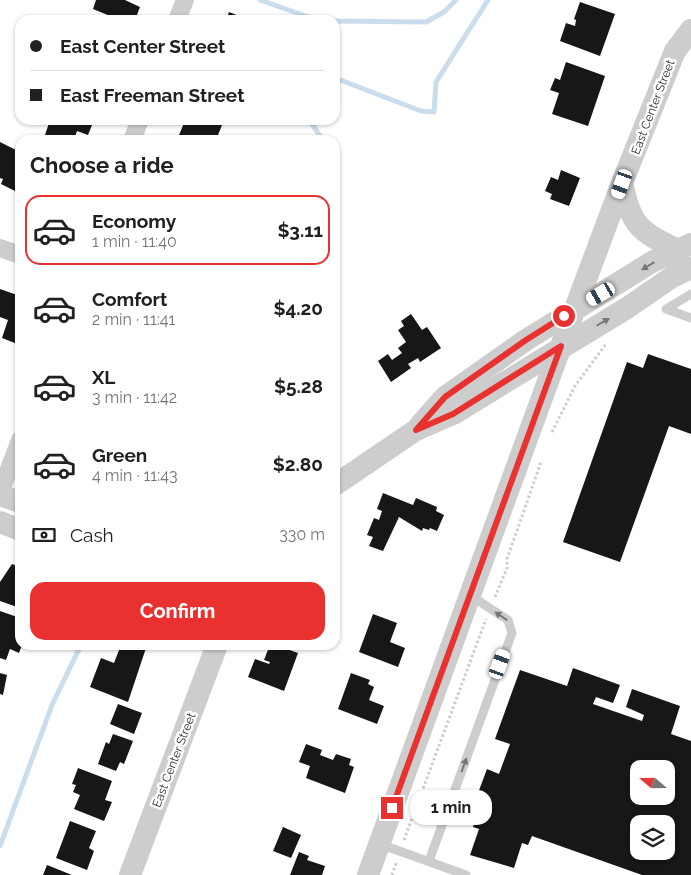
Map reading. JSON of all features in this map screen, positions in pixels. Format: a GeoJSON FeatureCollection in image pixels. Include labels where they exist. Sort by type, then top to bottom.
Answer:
{"type":"FeatureCollection","features":[{"type":"Feature","properties":{"kind":"street"},"geometry":{"type":"LineString","coordinates":[[179,15],[185,0]]}},
{"type":"Feature","properties":{"kind":"street","name":"East Center Street"},"geometry":{"type":"LineString","coordinates":[[368,875],[622,184],[675,51],[691,30]]}},
{"type":"Feature","properties":{"kind":"street"},"geometry":{"type":"LineString","coordinates":[[622,184],[629,211],[636,225],[654,238],[685,247]]}},
{"type":"Feature","properties":{"kind":"street"},"geometry":{"type":"LineString","coordinates":[[416,430],[445,397],[526,340],[652,262],[685,247]]}},
{"type":"Feature","properties":{"kind":"street"},"geometry":{"type":"LineString","coordinates":[[0,248],[15,253]]}},
{"type":"Feature","properties":{"kind":"street"},"geometry":{"type":"LineString","coordinates":[[340,482],[416,430],[453,414],[561,346],[627,308],[672,277],[691,268]]}},
{"type":"Feature","properties":{"kind":"street"},"geometry":{"type":"LineString","coordinates":[[15,454],[0,494],[15,500]]}},
{"type":"Feature","properties":{"kind":"street"},"geometry":{"type":"LineString","coordinates":[[0,522],[15,528]]}},
{"type":"Feature","properties":{"kind":"street","name":"East Center Street"},"geometry":{"type":"LineString","coordinates":[[130,875],[215,650]]}},
{"type":"Feature","properties":{"kind":"lane"},"geometry":{"type":"LineString","coordinates":[[691,294],[666,308],[691,318]]}},
{"type":"Feature","properties":{"kind":"lane"},"geometry":{"type":"LineString","coordinates":[[429,860],[512,633],[508,620],[470,596]]}},
{"type":"Feature","properties":{"kind":"lane"},"geometry":{"type":"LineString","coordinates":[[380,844],[429,860],[466,875]]}},
{"type":"Feature","properties":{"kind":"building"},"geometry":{"type":"Polygon","coordinates":[[[96,0],[125,0],[140,7],[137,15],[108,15],[93,9],[96,0]]]}},
{"type":"Feature","properties":{"kind":"building"},"geometry":{"type":"Polygon","coordinates":[[[580,2],[615,14],[600,56],[560,41],[566,23],[575,26],[576,20],[574,19],[580,2]]]}},
{"type":"Feature","properties":{"kind":"building"},"geometry":{"type":"Polygon","coordinates":[[[566,62],[605,76],[588,126],[552,114],[559,93],[550,90],[555,78],[560,80],[566,62]]]}},
{"type":"Feature","properties":{"kind":"building"},"geometry":{"type":"Polygon","coordinates":[[[48,125],[92,125],[88,135],[77,131],[76,135],[45,135],[48,125]]]}},
{"type":"Feature","properties":{"kind":"building"},"geometry":{"type":"Polygon","coordinates":[[[183,125],[222,125],[218,135],[179,135],[183,125]]]}},
{"type":"Feature","properties":{"kind":"building"},"geometry":{"type":"Polygon","coordinates":[[[0,142],[15,150],[15,191],[1,184],[3,179],[0,178],[0,142]]]}},
{"type":"Feature","properties":{"kind":"building"},"geometry":{"type":"Polygon","coordinates":[[[561,170],[580,178],[569,206],[550,199],[552,194],[545,191],[551,177],[558,180],[561,170]]]}},
{"type":"Feature","properties":{"kind":"building"},"geometry":{"type":"Polygon","coordinates":[[[0,289],[15,294],[15,343],[2,338],[8,320],[0,317],[0,289]]]}},
{"type":"Feature","properties":{"kind":"building"},"geometry":{"type":"Polygon","coordinates":[[[411,314],[422,330],[427,327],[441,348],[420,362],[418,358],[408,364],[411,368],[391,382],[378,361],[388,354],[392,360],[402,353],[398,348],[406,342],[398,330],[404,326],[401,321],[411,314]]]}},
{"type":"Feature","properties":{"kind":"building"},"geometry":{"type":"Polygon","coordinates":[[[648,354],[691,369],[691,434],[669,426],[620,562],[563,542],[627,362],[643,368],[648,354]]]}},
{"type":"Feature","properties":{"kind":"building"},"geometry":{"type":"Polygon","coordinates":[[[383,493],[413,505],[416,498],[437,507],[436,511],[444,515],[437,531],[423,528],[422,531],[399,517],[383,551],[369,546],[373,537],[367,535],[374,518],[379,520],[382,511],[377,509],[383,493]]]}},
{"type":"Feature","properties":{"kind":"building"},"geometry":{"type":"Polygon","coordinates":[[[12,564],[15,565],[15,606],[0,601],[0,582],[12,564]]]}},
{"type":"Feature","properties":{"kind":"building"},"geometry":{"type":"Polygon","coordinates":[[[0,611],[15,616],[15,650],[20,650],[19,653],[10,649],[6,660],[0,658],[0,611]]]}},
{"type":"Feature","properties":{"kind":"building"},"geometry":{"type":"Polygon","coordinates":[[[373,614],[397,623],[390,642],[405,648],[398,667],[359,652],[373,614]]]}},
{"type":"Feature","properties":{"kind":"building"},"geometry":{"type":"Polygon","coordinates":[[[119,650],[145,650],[128,702],[90,687],[101,658],[114,663],[119,650]]]}},
{"type":"Feature","properties":{"kind":"building"},"geometry":{"type":"Polygon","coordinates":[[[268,650],[290,650],[298,653],[284,691],[248,677],[255,659],[269,664],[270,662],[264,660],[268,650]]]}},
{"type":"Feature","properties":{"kind":"building"},"geometry":{"type":"Polygon","coordinates":[[[573,668],[620,685],[613,703],[596,697],[593,704],[642,721],[644,715],[626,707],[632,689],[680,706],[671,734],[691,741],[691,875],[642,875],[532,836],[528,845],[522,843],[514,868],[470,855],[479,829],[473,827],[484,795],[478,793],[487,769],[499,774],[510,744],[495,739],[520,670],[567,686],[573,668]]]}},
{"type":"Feature","properties":{"kind":"building"},"geometry":{"type":"Polygon","coordinates":[[[0,673],[7,675],[3,695],[0,694],[0,673]]]}},
{"type":"Feature","properties":{"kind":"building"},"geometry":{"type":"Polygon","coordinates":[[[351,673],[370,680],[368,684],[374,687],[369,700],[384,706],[377,724],[338,709],[351,673]]]}},
{"type":"Feature","properties":{"kind":"building"},"geometry":{"type":"Polygon","coordinates":[[[118,704],[142,713],[134,734],[110,724],[118,704]]]}},
{"type":"Feature","properties":{"kind":"building"},"geometry":{"type":"Polygon","coordinates":[[[113,734],[133,741],[124,764],[120,762],[116,771],[98,764],[106,742],[109,744],[113,734]]]}},
{"type":"Feature","properties":{"kind":"building"},"geometry":{"type":"Polygon","coordinates":[[[306,744],[322,750],[320,755],[333,760],[336,754],[351,759],[349,765],[354,767],[345,793],[306,778],[310,766],[299,762],[306,744]]]}},
{"type":"Feature","properties":{"kind":"building"},"geometry":{"type":"Polygon","coordinates":[[[78,768],[112,781],[105,800],[112,802],[104,821],[74,809],[80,795],[73,792],[76,785],[72,784],[78,768]]]}},
{"type":"Feature","properties":{"kind":"building"},"geometry":{"type":"Polygon","coordinates":[[[70,821],[96,831],[89,848],[94,851],[87,870],[56,858],[70,821]]]}},
{"type":"Feature","properties":{"kind":"building"},"geometry":{"type":"Polygon","coordinates":[[[283,827],[301,835],[291,858],[273,851],[283,827]]]}},
{"type":"Feature","properties":{"kind":"building"},"geometry":{"type":"Polygon","coordinates":[[[299,852],[309,856],[307,860],[325,866],[322,875],[290,875],[299,852]]]}},
{"type":"Feature","properties":{"kind":"building"},"geometry":{"type":"Polygon","coordinates":[[[47,865],[72,875],[43,875],[47,865]]]}},
{"type":"Feature","properties":{"kind":"waterway"},"geometry":{"type":"LineString","coordinates":[[260,0],[303,15]]}},
{"type":"Feature","properties":{"kind":"waterway"},"geometry":{"type":"LineString","coordinates":[[340,21],[426,22],[444,12],[456,0]]}},
{"type":"Feature","properties":{"kind":"waterway"},"geometry":{"type":"LineString","coordinates":[[340,80],[421,111],[434,112],[436,82],[488,0]]}},
{"type":"Feature","properties":{"kind":"waterway"},"geometry":{"type":"LineString","coordinates":[[312,125],[320,135]]}},
{"type":"Feature","properties":{"kind":"waterway"},"geometry":{"type":"LineString","coordinates":[[0,846],[52,705],[79,650]]}},
{"type":"Feature","properties":{"kind":"route"},"geometry":{"type":"LineString","coordinates":[[392,808],[561,346],[453,414],[416,430],[445,397],[526,340],[564,316]]}}]}
